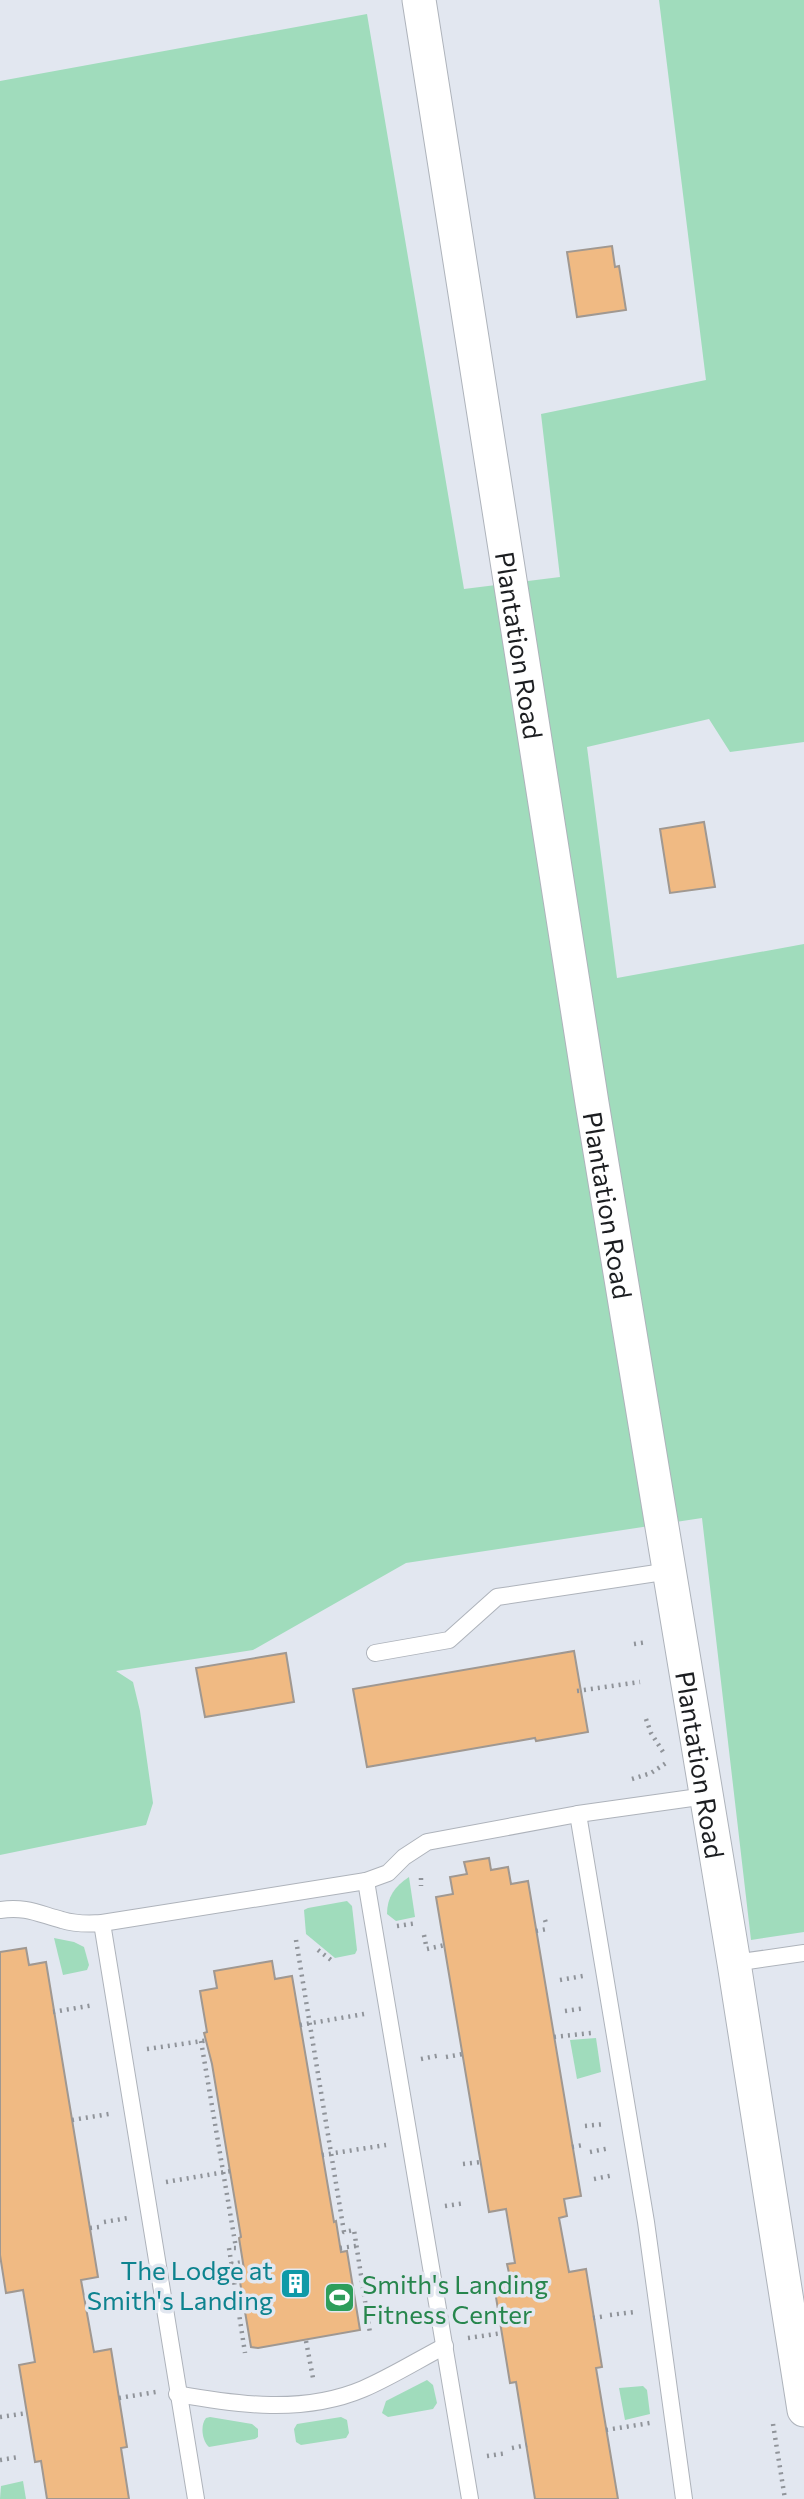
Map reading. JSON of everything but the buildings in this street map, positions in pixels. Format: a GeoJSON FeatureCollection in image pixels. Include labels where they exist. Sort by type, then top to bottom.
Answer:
{"type":"FeatureCollection","features":[{"type":"Feature","properties":{"kind":"street","name":"Plantation Road"},"geometry":{"type":"LineString","coordinates":[[419,0],[592,1102],[734,1963],[804,2410]]}},
{"type":"Feature","properties":{"kind":"lane"},"geometry":{"type":"LineString","coordinates":[[375,1653],[449,1640],[497,1597],[670,1571]]}},
{"type":"Feature","properties":{"kind":"lane"},"geometry":{"type":"LineString","coordinates":[[0,1910],[26,1909],[61,1920],[84,1924],[102,1923],[366,1881],[388,1872],[404,1857],[427,1842],[578,1814],[706,1796]]}},
{"type":"Feature","properties":{"kind":"lane"},"geometry":{"type":"LineString","coordinates":[[578,1814],[646,2222],[684,2499]]}},
{"type":"Feature","properties":{"kind":"lane"},"geometry":{"type":"LineString","coordinates":[[366,1881],[451,2343],[470,2499]]}},
{"type":"Feature","properties":{"kind":"lane"},"geometry":{"type":"LineString","coordinates":[[102,1923],[169,2393],[196,2499]]}},
{"type":"Feature","properties":{"kind":"lane"},"geometry":{"type":"LineString","coordinates":[[734,1963],[804,1953]]}},
{"type":"Feature","properties":{"kind":"lane"},"geometry":{"type":"LineString","coordinates":[[169,2393],[273,2406],[318,2402],[362,2389],[451,2343]]}},
{"type":"Feature","properties":{"kind":"path"},"geometry":{"type":"LineString","coordinates":[[577,1691],[640,1682]]}},
{"type":"Feature","properties":{"kind":"path"},"geometry":{"type":"LineString","coordinates":[[630,1779],[651,1773],[666,1763],[646,1719]]}},
{"type":"Feature","properties":{"kind":"path"},"geometry":{"type":"LineString","coordinates":[[421,1878],[421,1886]]}},
{"type":"Feature","properties":{"kind":"path"},"geometry":{"type":"LineString","coordinates":[[536,1931],[546,1924]]}},
{"type":"Feature","properties":{"kind":"path"},"geometry":{"type":"LineString","coordinates":[[425,1935],[426,1947],[445,1945]]}},
{"type":"Feature","properties":{"kind":"path"},"geometry":{"type":"LineString","coordinates":[[296,1940],[344,2232],[354,2230],[370,2333]]}},
{"type":"Feature","properties":{"kind":"path"},"geometry":{"type":"LineString","coordinates":[[318,1950],[331,1960]]}},
{"type":"Feature","properties":{"kind":"path"},"geometry":{"type":"LineString","coordinates":[[53,2012],[69,2009]]}},
{"type":"Feature","properties":{"kind":"path"},"geometry":{"type":"LineString","coordinates":[[300,2025],[345,2017]]}},
{"type":"Feature","properties":{"kind":"path"},"geometry":{"type":"LineString","coordinates":[[554,2037],[569,2036]]}},
{"type":"Feature","properties":{"kind":"path"},"geometry":{"type":"LineString","coordinates":[[165,2047],[209,2040]]}},
{"type":"Feature","properties":{"kind":"path"},"geometry":{"type":"LineString","coordinates":[[201,2041],[236,2248],[229,2248],[245,2353]]}},
{"type":"Feature","properties":{"kind":"path"},"geometry":{"type":"LineString","coordinates":[[446,2057],[463,2054]]}},
{"type":"Feature","properties":{"kind":"path"},"geometry":{"type":"LineString","coordinates":[[72,2120],[86,2117]]}},
{"type":"Feature","properties":{"kind":"path"},"geometry":{"type":"LineString","coordinates":[[572,2147],[583,2145]]}},
{"type":"Feature","properties":{"kind":"path"},"geometry":{"type":"LineString","coordinates":[[321,2155],[366,2148]]}},
{"type":"Feature","properties":{"kind":"path"},"geometry":{"type":"LineString","coordinates":[[463,2164],[481,2162]]}},
{"type":"Feature","properties":{"kind":"path"},"geometry":{"type":"LineString","coordinates":[[187,2179],[231,2171]]}},
{"type":"Feature","properties":{"kind":"path"},"geometry":{"type":"LineString","coordinates":[[90,2228],[99,2227]]}},
{"type":"Feature","properties":{"kind":"path"},"geometry":{"type":"LineString","coordinates":[[341,2248],[356,2246]]}},
{"type":"Feature","properties":{"kind":"path"},"geometry":{"type":"LineString","coordinates":[[231,2264],[243,2262]]}},
{"type":"Feature","properties":{"kind":"path"},"geometry":{"type":"LineString","coordinates":[[593,2318],[606,2316]]}},
{"type":"Feature","properties":{"kind":"path"},"geometry":{"type":"LineString","coordinates":[[451,2343],[502,2333]]}},
{"type":"Feature","properties":{"kind":"path"},"geometry":{"type":"LineString","coordinates":[[306,2341],[309,2357]]}},
{"type":"Feature","properties":{"kind":"path"},"geometry":{"type":"LineString","coordinates":[[118,2398],[169,2393]]}},
{"type":"Feature","properties":{"kind":"path"},"geometry":{"type":"LineString","coordinates":[[0,2417],[27,2413]]}},
{"type":"Feature","properties":{"kind":"path"},"geometry":{"type":"LineString","coordinates":[[606,2430],[626,2427]]}},
{"type":"Feature","properties":{"kind":"path"},"geometry":{"type":"LineString","coordinates":[[512,2448],[527,2445]]}},
{"type":"Feature","properties":{"kind":"path"},"geometry":{"type":"LineString","coordinates":[[0,2460],[19,2457]]}},
{"type":"Feature","properties":{"kind":"green space"},"geometry":{"type":"Polygon","coordinates":[[[659,0],[804,0],[804,742],[730,752],[709,719],[587,747],[617,978],[804,944],[804,1932],[751,1940],[702,1518],[406,1563],[253,1650],[116,1671],[133,1682],[140,1711],[153,1803],[146,1825],[0,1855],[0,81],[367,14],[464,589],[560,577],[541,414],[706,380],[659,0]]]}},
{"type":"Feature","properties":{"kind":"green space"},"geometry":{"type":"Polygon","coordinates":[[[409,1877],[415,1917],[396,1921],[387,1914],[388,1902],[396,1888],[409,1877]]]}},
{"type":"Feature","properties":{"kind":"green space"},"geometry":{"type":"Polygon","coordinates":[[[347,1901],[352,1906],[357,1950],[355,1954],[335,1958],[306,1934],[304,1910],[347,1901]]]}},
{"type":"Feature","properties":{"kind":"green space"},"geometry":{"type":"Polygon","coordinates":[[[54,1938],[84,1947],[89,1965],[87,1970],[63,1975],[54,1938]]]}},
{"type":"Feature","properties":{"kind":"green space"},"geometry":{"type":"Polygon","coordinates":[[[596,2038],[601,2072],[577,2079],[570,2040],[596,2038]]]}},
{"type":"Feature","properties":{"kind":"green space"},"geometry":{"type":"Polygon","coordinates":[[[427,2380],[433,2385],[437,2403],[433,2409],[388,2417],[382,2413],[386,2401],[427,2380]]]}},
{"type":"Feature","properties":{"kind":"green space"},"geometry":{"type":"Polygon","coordinates":[[[643,2386],[647,2390],[650,2414],[625,2420],[619,2388],[643,2386]]]}},
{"type":"Feature","properties":{"kind":"green space"},"geometry":{"type":"Polygon","coordinates":[[[341,2417],[347,2420],[349,2433],[346,2438],[301,2445],[296,2442],[294,2429],[297,2424],[341,2417]]]}},
{"type":"Feature","properties":{"kind":"green space"},"geometry":{"type":"Polygon","coordinates":[[[206,2418],[252,2424],[258,2429],[258,2437],[209,2447],[202,2429],[206,2418]]]}},
{"type":"Feature","properties":{"kind":"green space"},"geometry":{"type":"Polygon","coordinates":[[[23,2481],[26,2499],[0,2499],[1,2486],[23,2481]]]}},
{"type":"Feature","properties":{"kind":"place","name":"The Lodge at Smith's Landing"},"geometry":{"type":"Point","coordinates":[296,2284]}},
{"type":"Feature","properties":{"kind":"place","name":"Smith's Landing Fitness Center"},"geometry":{"type":"Point","coordinates":[339,2298]}}]}
